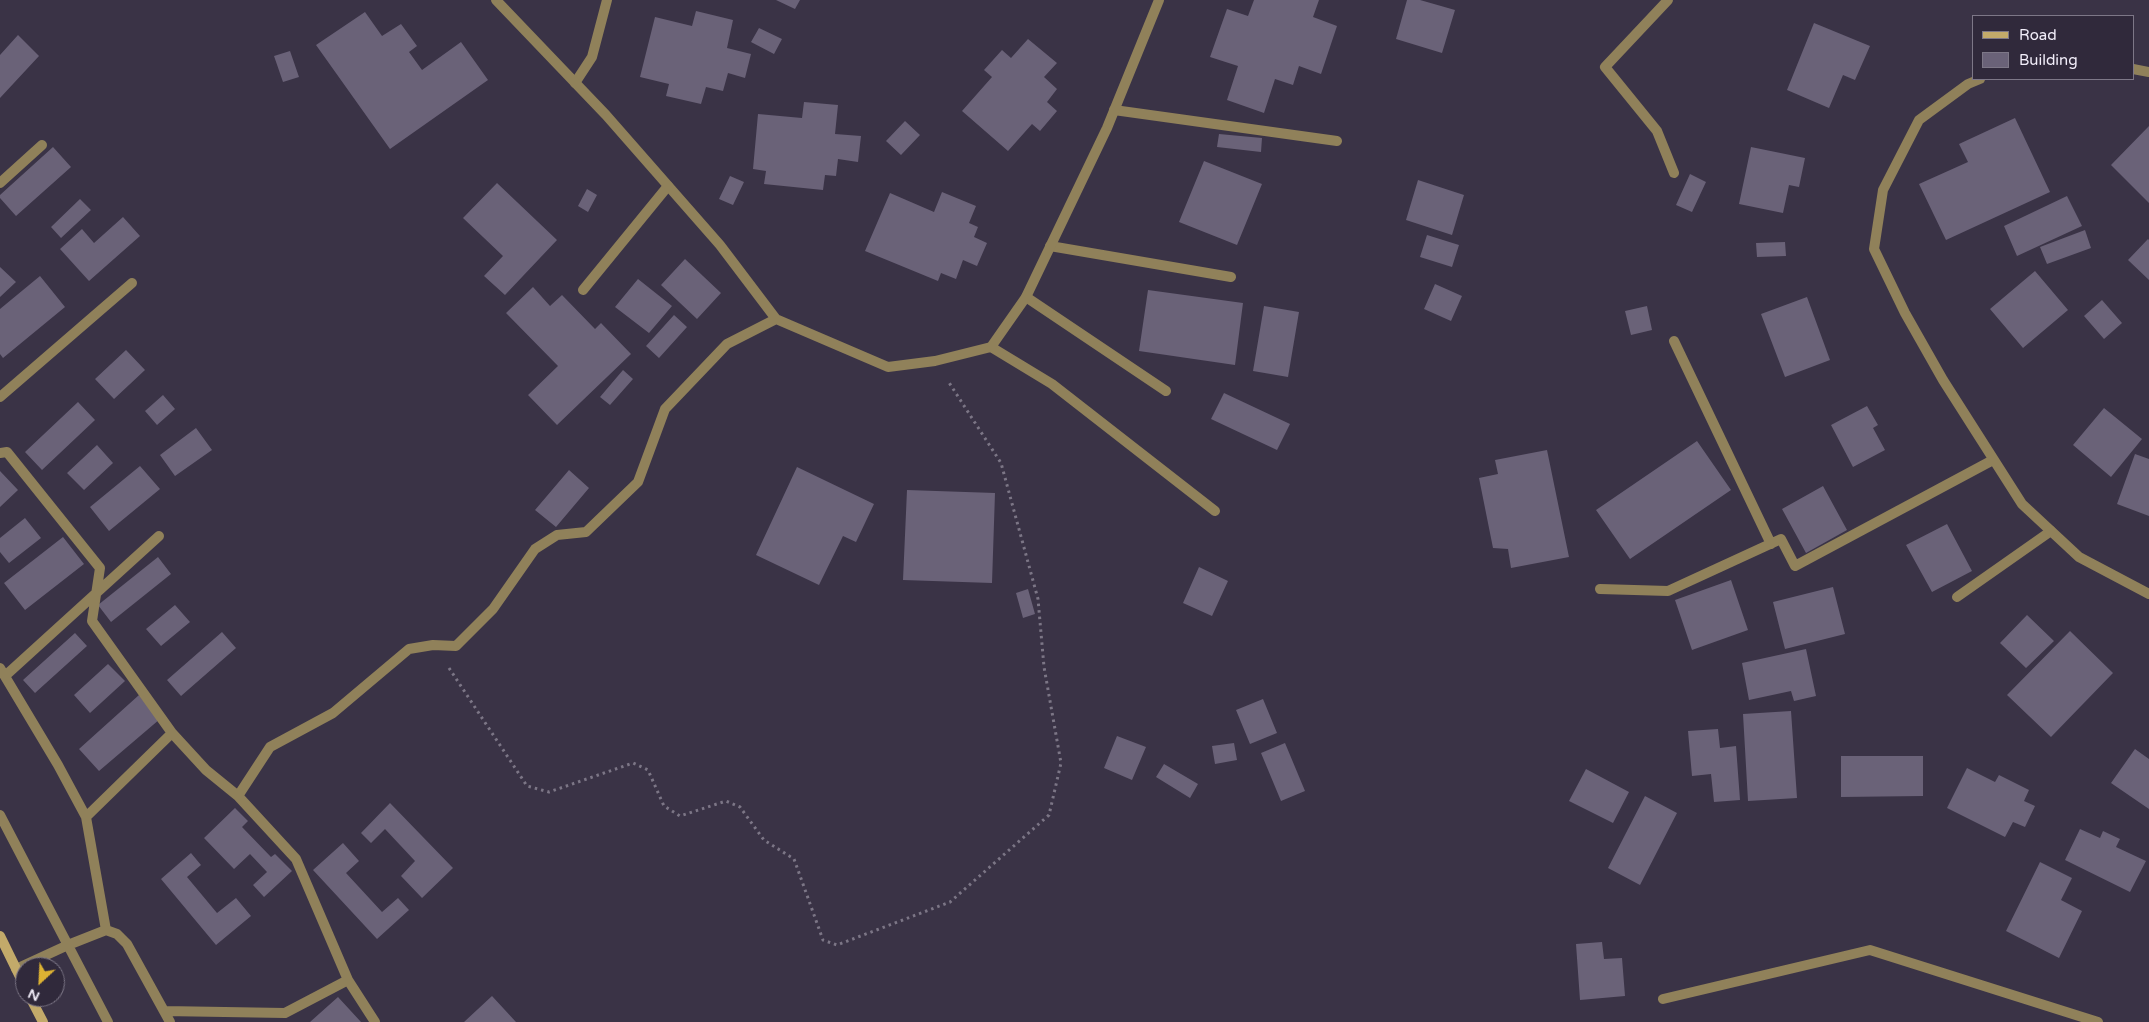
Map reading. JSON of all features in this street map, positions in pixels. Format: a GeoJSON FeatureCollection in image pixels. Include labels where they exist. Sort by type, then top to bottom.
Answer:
{"type":"FeatureCollection","features":[{"type":"Feature","properties":{"kind":"main road"},"geometry":{"type":"LineString","coordinates":[[0,936],[15,967]]}},
{"type":"Feature","properties":{"kind":"main road"},"geometry":{"type":"LineString","coordinates":[[35,1007],[43,1022]]}},
{"type":"Feature","properties":{"kind":"street"},"geometry":{"type":"LineString","coordinates":[[496,0],[575,83],[720,244],[776,319],[888,367],[935,361],[991,347],[1026,297],[1114,110],[1159,0]]}},
{"type":"Feature","properties":{"kind":"street"},"geometry":{"type":"LineString","coordinates":[[575,83],[592,57],[607,0]]}},
{"type":"Feature","properties":{"kind":"street"},"geometry":{"type":"LineString","coordinates":[[1668,0],[1605,67],[1657,132],[1674,173]]}},
{"type":"Feature","properties":{"kind":"street"},"geometry":{"type":"LineString","coordinates":[[2134,70],[2149,72]]}},
{"type":"Feature","properties":{"kind":"street"},"geometry":{"type":"LineString","coordinates":[[1978,80],[1968,84],[1919,120],[1883,190],[1874,249],[1910,322],[1943,380],[2022,504],[2079,557],[2149,594]]}},
{"type":"Feature","properties":{"kind":"street"},"geometry":{"type":"LineString","coordinates":[[1114,110],[1337,141]]}},
{"type":"Feature","properties":{"kind":"street"},"geometry":{"type":"LineString","coordinates":[[0,183],[42,145]]}},
{"type":"Feature","properties":{"kind":"street"},"geometry":{"type":"LineString","coordinates":[[583,290],[668,186]]}},
{"type":"Feature","properties":{"kind":"street"},"geometry":{"type":"LineString","coordinates":[[1050,246],[1231,276]]}},
{"type":"Feature","properties":{"kind":"street"},"geometry":{"type":"LineString","coordinates":[[0,397],[132,283]]}},
{"type":"Feature","properties":{"kind":"street"},"geometry":{"type":"LineString","coordinates":[[1026,297],[1166,391]]}},
{"type":"Feature","properties":{"kind":"street"},"geometry":{"type":"LineString","coordinates":[[238,796],[270,747],[333,713],[409,649],[434,645],[456,646],[493,609],[535,549],[557,535],[586,532],[638,482],[665,409],[728,344],[776,319]]}},
{"type":"Feature","properties":{"kind":"street"},"geometry":{"type":"LineString","coordinates":[[1674,341],[1771,544]]}},
{"type":"Feature","properties":{"kind":"street"},"geometry":{"type":"LineString","coordinates":[[991,347],[1052,384],[1214,511]]}},
{"type":"Feature","properties":{"kind":"street"},"geometry":{"type":"LineString","coordinates":[[0,453],[6,452],[100,568],[92,621],[172,733],[206,770],[238,796],[296,858],[348,980],[375,1022]]}},
{"type":"Feature","properties":{"kind":"street"},"geometry":{"type":"LineString","coordinates":[[1600,589],[1668,592],[1782,539],[1795,566],[1993,460]]}},
{"type":"Feature","properties":{"kind":"street"},"geometry":{"type":"LineString","coordinates":[[1957,598],[2051,531]]}},
{"type":"Feature","properties":{"kind":"street"},"geometry":{"type":"LineString","coordinates":[[106,930],[86,817],[58,764],[2,672],[96,593],[159,536]]}},
{"type":"Feature","properties":{"kind":"street"},"geometry":{"type":"LineString","coordinates":[[86,817],[172,733]]}},
{"type":"Feature","properties":{"kind":"street"},"geometry":{"type":"LineString","coordinates":[[0,815],[108,1022]]}},
{"type":"Feature","properties":{"kind":"street"},"geometry":{"type":"LineString","coordinates":[[42,957],[106,930],[117,934],[127,944],[170,1022]]}},
{"type":"Feature","properties":{"kind":"street"},"geometry":{"type":"LineString","coordinates":[[1663,999],[1870,950],[2098,1022]]}},
{"type":"Feature","properties":{"kind":"street"},"geometry":{"type":"LineString","coordinates":[[164,1011],[285,1013],[348,980]]}},
{"type":"Feature","properties":{"kind":"path"},"geometry":{"type":"LineString","coordinates":[[434,645],[527,786],[549,792],[632,763],[648,770],[664,806],[680,816],[726,801],[740,807],[764,840],[794,859],[823,940],[837,945],[950,902],[1049,815],[1061,764],[1044,667],[1038,599],[1001,463],[935,361]]}},
{"type":"Feature","properties":{"kind":"building"},"geometry":{"type":"Polygon","coordinates":[[[776,0],[800,0],[795,9],[776,0]]]}},
{"type":"Feature","properties":{"kind":"building"},"geometry":{"type":"Polygon","coordinates":[[[1254,0],[1319,0],[1313,17],[1337,26],[1321,74],[1299,66],[1293,85],[1275,79],[1264,113],[1227,100],[1238,66],[1210,57],[1227,9],[1248,16],[1254,0]]]}},
{"type":"Feature","properties":{"kind":"building"},"geometry":{"type":"Polygon","coordinates":[[[1407,0],[1420,0],[1455,10],[1442,53],[1396,39],[1407,0]]]}},
{"type":"Feature","properties":{"kind":"building"},"geometry":{"type":"Polygon","coordinates":[[[696,11],[733,20],[727,48],[751,54],[745,78],[728,73],[723,91],[706,87],[701,104],[666,96],[669,84],[640,77],[655,17],[692,26],[696,11]]]}},
{"type":"Feature","properties":{"kind":"building"},"geometry":{"type":"Polygon","coordinates":[[[365,12],[382,36],[401,24],[417,46],[409,52],[422,70],[461,42],[488,80],[390,149],[316,45],[365,12]]]}},
{"type":"Feature","properties":{"kind":"building"},"geometry":{"type":"Polygon","coordinates":[[[1814,23],[1870,46],[1855,80],[1843,75],[1829,108],[1787,90],[1814,23]]]}},
{"type":"Feature","properties":{"kind":"building"},"geometry":{"type":"Polygon","coordinates":[[[759,28],[782,39],[774,54],[751,42],[759,28]]]}},
{"type":"Feature","properties":{"kind":"building"},"geometry":{"type":"Polygon","coordinates":[[[18,35],[39,56],[0,98],[0,55],[18,35]]]}},
{"type":"Feature","properties":{"kind":"building"},"geometry":{"type":"Polygon","coordinates":[[[1028,39],[1057,63],[1044,77],[1057,89],[1047,102],[1057,111],[1040,131],[1032,124],[1008,151],[962,111],[992,77],[984,70],[1002,50],[1011,58],[1028,39]]]}},
{"type":"Feature","properties":{"kind":"building"},"geometry":{"type":"Polygon","coordinates":[[[290,51],[299,77],[283,82],[274,56],[290,51]]]}},
{"type":"Feature","properties":{"kind":"building"},"geometry":{"type":"Polygon","coordinates":[[[804,102],[838,105],[835,134],[861,136],[858,162],[838,159],[836,176],[825,175],[823,190],[764,184],[766,171],[753,169],[758,114],[802,118],[804,102]]]}},
{"type":"Feature","properties":{"kind":"building"},"geometry":{"type":"Polygon","coordinates":[[[2015,118],[2050,192],[1946,240],[1919,184],[1968,162],[1959,144],[2015,118]]]}},
{"type":"Feature","properties":{"kind":"building"},"geometry":{"type":"Polygon","coordinates":[[[905,121],[920,135],[901,155],[886,141],[905,121]]]}},
{"type":"Feature","properties":{"kind":"building"},"geometry":{"type":"Polygon","coordinates":[[[2149,126],[2149,203],[2111,165],[2149,126]]]}},
{"type":"Feature","properties":{"kind":"building"},"geometry":{"type":"Polygon","coordinates":[[[1219,134],[1262,138],[1261,152],[1217,147],[1219,134]]]}},
{"type":"Feature","properties":{"kind":"building"},"geometry":{"type":"Polygon","coordinates":[[[53,147],[71,167],[16,216],[0,198],[0,195],[53,147]]]}},
{"type":"Feature","properties":{"kind":"building"},"geometry":{"type":"Polygon","coordinates":[[[1751,147],[1805,158],[1799,187],[1789,185],[1783,213],[1739,204],[1751,147]]]}},
{"type":"Feature","properties":{"kind":"building"},"geometry":{"type":"Polygon","coordinates":[[[1204,161],[1262,184],[1237,245],[1179,222],[1204,161]]]}},
{"type":"Feature","properties":{"kind":"building"},"geometry":{"type":"Polygon","coordinates":[[[1690,174],[1706,182],[1692,212],[1676,205],[1690,174]]]}},
{"type":"Feature","properties":{"kind":"building"},"geometry":{"type":"Polygon","coordinates":[[[730,176],[744,182],[733,205],[719,199],[730,176]]]}},
{"type":"Feature","properties":{"kind":"building"},"geometry":{"type":"Polygon","coordinates":[[[1418,180],[1464,195],[1452,235],[1406,220],[1418,180]]]}},
{"type":"Feature","properties":{"kind":"building"},"geometry":{"type":"Polygon","coordinates":[[[497,183],[557,240],[505,295],[484,276],[503,256],[463,218],[497,183]]]}},
{"type":"Feature","properties":{"kind":"building"},"geometry":{"type":"Polygon","coordinates":[[[587,189],[597,195],[588,212],[578,206],[587,189]]]}},
{"type":"Feature","properties":{"kind":"building"},"geometry":{"type":"Polygon","coordinates":[[[942,192],[976,206],[969,223],[978,227],[974,237],[987,243],[977,266],[963,260],[956,279],[941,273],[938,281],[865,251],[890,193],[934,212],[942,192]]]}},
{"type":"Feature","properties":{"kind":"building"},"geometry":{"type":"Polygon","coordinates":[[[2067,196],[2082,226],[2017,256],[2004,226],[2067,196]]]}},
{"type":"Feature","properties":{"kind":"building"},"geometry":{"type":"Polygon","coordinates":[[[80,199],[91,210],[61,238],[51,227],[80,199]]]}},
{"type":"Feature","properties":{"kind":"building"},"geometry":{"type":"Polygon","coordinates":[[[123,217],[140,236],[89,281],[60,249],[82,229],[94,243],[123,217]]]}},
{"type":"Feature","properties":{"kind":"building"},"geometry":{"type":"Polygon","coordinates":[[[2085,230],[2091,248],[2047,264],[2040,247],[2085,230]]]}},
{"type":"Feature","properties":{"kind":"building"},"geometry":{"type":"Polygon","coordinates":[[[1427,235],[1459,245],[1452,267],[1420,257],[1427,235]]]}},
{"type":"Feature","properties":{"kind":"building"},"geometry":{"type":"Polygon","coordinates":[[[2149,240],[2149,280],[2128,260],[2149,240]]]}},
{"type":"Feature","properties":{"kind":"building"},"geometry":{"type":"Polygon","coordinates":[[[1785,242],[1786,256],[1757,257],[1756,243],[1785,242]]]}},
{"type":"Feature","properties":{"kind":"building"},"geometry":{"type":"Polygon","coordinates":[[[685,259],[721,293],[697,319],[661,285],[685,259]]]}},
{"type":"Feature","properties":{"kind":"building"},"geometry":{"type":"Polygon","coordinates":[[[0,267],[16,282],[0,297],[0,267]]]}},
{"type":"Feature","properties":{"kind":"building"},"geometry":{"type":"Polygon","coordinates":[[[2035,271],[2068,310],[2023,348],[1990,309],[2035,271]]]}},
{"type":"Feature","properties":{"kind":"building"},"geometry":{"type":"Polygon","coordinates":[[[40,276],[65,307],[3,358],[0,354],[0,309],[40,276]]]}},
{"type":"Feature","properties":{"kind":"building"},"geometry":{"type":"Polygon","coordinates":[[[638,279],[672,306],[649,333],[615,307],[638,279]]]}},
{"type":"Feature","properties":{"kind":"building"},"geometry":{"type":"Polygon","coordinates":[[[1435,284],[1462,296],[1451,321],[1424,309],[1435,284]]]}},
{"type":"Feature","properties":{"kind":"building"},"geometry":{"type":"Polygon","coordinates":[[[533,287],[550,306],[562,295],[595,329],[601,323],[631,354],[557,425],[528,395],[558,366],[506,313],[533,287]]]}},
{"type":"Feature","properties":{"kind":"building"},"geometry":{"type":"Polygon","coordinates":[[[1148,290],[1243,303],[1235,365],[1139,351],[1148,290]]]}},
{"type":"Feature","properties":{"kind":"building"},"geometry":{"type":"Polygon","coordinates":[[[1807,297],[1830,360],[1785,377],[1761,314],[1807,297]]]}},
{"type":"Feature","properties":{"kind":"building"},"geometry":{"type":"Polygon","coordinates":[[[2102,300],[2122,323],[2104,339],[2084,316],[2102,300]]]}},
{"type":"Feature","properties":{"kind":"building"},"geometry":{"type":"Polygon","coordinates":[[[1264,306],[1299,312],[1288,377],[1253,371],[1264,306]]]}},
{"type":"Feature","properties":{"kind":"building"},"geometry":{"type":"Polygon","coordinates":[[[1647,306],[1652,330],[1631,335],[1625,311],[1647,306]]]}},
{"type":"Feature","properties":{"kind":"building"},"geometry":{"type":"Polygon","coordinates":[[[674,315],[687,327],[659,358],[646,346],[674,315]]]}},
{"type":"Feature","properties":{"kind":"building"},"geometry":{"type":"Polygon","coordinates":[[[126,350],[145,370],[114,399],[95,379],[126,350]]]}},
{"type":"Feature","properties":{"kind":"building"},"geometry":{"type":"Polygon","coordinates":[[[623,370],[633,379],[610,405],[600,397],[623,370]]]}},
{"type":"Feature","properties":{"kind":"building"},"geometry":{"type":"Polygon","coordinates":[[[1224,393],[1290,424],[1277,450],[1211,419],[1224,393]]]}},
{"type":"Feature","properties":{"kind":"building"},"geometry":{"type":"Polygon","coordinates":[[[163,395],[175,409],[157,425],[145,411],[163,395]]]}},
{"type":"Feature","properties":{"kind":"building"},"geometry":{"type":"Polygon","coordinates":[[[78,402],[95,420],[42,470],[25,452],[78,402]]]}},
{"type":"Feature","properties":{"kind":"building"},"geometry":{"type":"Polygon","coordinates":[[[1867,406],[1878,425],[1873,428],[1885,450],[1853,467],[1831,425],[1867,406]]]}},
{"type":"Feature","properties":{"kind":"building"},"geometry":{"type":"Polygon","coordinates":[[[2104,408],[2142,439],[2111,477],[2073,445],[2104,408]]]}},
{"type":"Feature","properties":{"kind":"building"},"geometry":{"type":"Polygon","coordinates":[[[196,428],[212,450],[175,476],[160,455],[196,428]]]}},
{"type":"Feature","properties":{"kind":"building"},"geometry":{"type":"Polygon","coordinates":[[[1697,441],[1731,490],[1630,559],[1596,510],[1697,441]]]}},
{"type":"Feature","properties":{"kind":"building"},"geometry":{"type":"Polygon","coordinates":[[[97,445],[113,463],[84,490],[67,473],[97,445]]]}},
{"type":"Feature","properties":{"kind":"building"},"geometry":{"type":"Polygon","coordinates":[[[1547,450],[1569,557],[1511,568],[1508,549],[1493,548],[1479,478],[1498,474],[1495,460],[1547,450]]]}},
{"type":"Feature","properties":{"kind":"building"},"geometry":{"type":"Polygon","coordinates":[[[2135,454],[2149,459],[2149,516],[2117,504],[2135,454]]]}},
{"type":"Feature","properties":{"kind":"building"},"geometry":{"type":"Polygon","coordinates":[[[140,466],[160,489],[109,531],[90,507],[140,466]]]}},
{"type":"Feature","properties":{"kind":"building"},"geometry":{"type":"Polygon","coordinates":[[[797,467],[874,504],[856,542],[843,536],[819,585],[756,555],[797,467]]]}},
{"type":"Feature","properties":{"kind":"building"},"geometry":{"type":"Polygon","coordinates":[[[569,470],[589,488],[556,527],[535,510],[569,470]]]}},
{"type":"Feature","properties":{"kind":"building"},"geometry":{"type":"Polygon","coordinates":[[[0,471],[18,490],[0,507],[0,471]]]}},
{"type":"Feature","properties":{"kind":"building"},"geometry":{"type":"Polygon","coordinates":[[[1823,486],[1847,530],[1806,553],[1782,509],[1823,486]]]}},
{"type":"Feature","properties":{"kind":"building"},"geometry":{"type":"Polygon","coordinates":[[[907,490],[995,493],[992,583],[903,580],[907,490]]]}},
{"type":"Feature","properties":{"kind":"building"},"geometry":{"type":"Polygon","coordinates":[[[25,518],[41,538],[9,563],[0,552],[0,538],[25,518]]]}},
{"type":"Feature","properties":{"kind":"building"},"geometry":{"type":"Polygon","coordinates":[[[1947,524],[1972,571],[1932,592],[1906,545],[1947,524]]]}},
{"type":"Feature","properties":{"kind":"building"},"geometry":{"type":"Polygon","coordinates":[[[63,537],[84,564],[25,610],[4,583],[63,537]]]}},
{"type":"Feature","properties":{"kind":"building"},"geometry":{"type":"Polygon","coordinates":[[[158,557],[171,574],[111,622],[98,605],[158,557]]]}},
{"type":"Feature","properties":{"kind":"building"},"geometry":{"type":"Polygon","coordinates":[[[1199,567],[1228,581],[1212,616],[1183,603],[1199,567]]]}},
{"type":"Feature","properties":{"kind":"building"},"geometry":{"type":"Polygon","coordinates":[[[1731,580],[1748,630],[1692,650],[1675,600],[1731,580]]]}},
{"type":"Feature","properties":{"kind":"building"},"geometry":{"type":"Polygon","coordinates":[[[1833,587],[1845,634],[1785,649],[1773,602],[1833,587]]]}},
{"type":"Feature","properties":{"kind":"building"},"geometry":{"type":"Polygon","coordinates":[[[1028,589],[1035,614],[1023,618],[1016,593],[1028,589]]]}},
{"type":"Feature","properties":{"kind":"building"},"geometry":{"type":"Polygon","coordinates":[[[175,605],[190,622],[161,646],[146,629],[175,605]]]}},
{"type":"Feature","properties":{"kind":"building"},"geometry":{"type":"Polygon","coordinates":[[[2027,615],[2054,641],[2026,668],[2000,643],[2027,615]]]}},
{"type":"Feature","properties":{"kind":"building"},"geometry":{"type":"Polygon","coordinates":[[[2070,631],[2113,673],[2051,737],[2007,695],[2070,631]]]}},
{"type":"Feature","properties":{"kind":"building"},"geometry":{"type":"Polygon","coordinates":[[[222,632],[236,648],[181,696],[167,680],[222,632]]]}},
{"type":"Feature","properties":{"kind":"building"},"geometry":{"type":"Polygon","coordinates":[[[75,633],[87,646],[35,693],[23,680],[75,633]]]}},
{"type":"Feature","properties":{"kind":"building"},"geometry":{"type":"Polygon","coordinates":[[[1806,649],[1816,696],[1794,701],[1791,691],[1749,700],[1742,663],[1806,649]]]}},
{"type":"Feature","properties":{"kind":"building"},"geometry":{"type":"Polygon","coordinates":[[[108,664],[125,681],[90,713],[74,695],[108,664]]]}},
{"type":"Feature","properties":{"kind":"building"},"geometry":{"type":"Polygon","coordinates":[[[139,695],[160,719],[99,771],[79,749],[139,695]]]}},
{"type":"Feature","properties":{"kind":"building"},"geometry":{"type":"Polygon","coordinates":[[[1263,699],[1277,733],[1250,744],[1236,710],[1263,699]]]}},
{"type":"Feature","properties":{"kind":"building"},"geometry":{"type":"Polygon","coordinates":[[[1791,711],[1797,798],[1748,801],[1743,714],[1791,711]]]}},
{"type":"Feature","properties":{"kind":"building"},"geometry":{"type":"Polygon","coordinates":[[[1718,729],[1720,748],[1736,746],[1740,800],[1714,802],[1711,774],[1692,776],[1688,731],[1718,729]]]}},
{"type":"Feature","properties":{"kind":"building"},"geometry":{"type":"Polygon","coordinates":[[[1117,736],[1146,747],[1132,780],[1104,768],[1117,736]]]}},
{"type":"Feature","properties":{"kind":"building"},"geometry":{"type":"Polygon","coordinates":[[[1234,743],[1237,760],[1215,764],[1212,746],[1234,743]]]}},
{"type":"Feature","properties":{"kind":"building"},"geometry":{"type":"Polygon","coordinates":[[[1285,743],[1305,791],[1281,801],[1261,753],[1285,743]]]}},
{"type":"Feature","properties":{"kind":"building"},"geometry":{"type":"Polygon","coordinates":[[[2135,749],[2149,759],[2149,809],[2111,783],[2135,749]]]}},
{"type":"Feature","properties":{"kind":"building"},"geometry":{"type":"Polygon","coordinates":[[[1841,756],[1923,756],[1923,796],[1841,797],[1841,756]]]}},
{"type":"Feature","properties":{"kind":"building"},"geometry":{"type":"Polygon","coordinates":[[[1164,764],[1198,784],[1190,798],[1156,777],[1164,764]]]}},
{"type":"Feature","properties":{"kind":"building"},"geometry":{"type":"Polygon","coordinates":[[[1967,768],[1995,782],[1999,775],[2029,790],[2024,801],[2035,806],[2025,827],[2013,822],[2005,837],[1947,808],[1967,768]]]}},
{"type":"Feature","properties":{"kind":"building"},"geometry":{"type":"Polygon","coordinates":[[[1586,769],[1629,792],[1613,823],[1569,801],[1586,769]]]}},
{"type":"Feature","properties":{"kind":"building"},"geometry":{"type":"Polygon","coordinates":[[[1645,796],[1677,813],[1640,885],[1608,868],[1645,796]]]}},
{"type":"Feature","properties":{"kind":"building"},"geometry":{"type":"Polygon","coordinates":[[[390,803],[453,868],[422,898],[401,876],[415,861],[385,829],[371,843],[361,833],[390,803]]]}},
{"type":"Feature","properties":{"kind":"building"},"geometry":{"type":"Polygon","coordinates":[[[235,808],[248,821],[242,827],[271,857],[275,854],[292,871],[264,897],[253,885],[267,872],[250,854],[234,869],[204,838],[235,808]]]}},
{"type":"Feature","properties":{"kind":"building"},"geometry":{"type":"Polygon","coordinates":[[[2080,829],[2100,838],[2103,831],[2120,839],[2116,847],[2146,861],[2130,892],[2065,860],[2080,829]]]}},
{"type":"Feature","properties":{"kind":"building"},"geometry":{"type":"Polygon","coordinates":[[[343,843],[359,861],[346,873],[382,912],[398,898],[409,910],[377,939],[313,870],[343,843]]]}},
{"type":"Feature","properties":{"kind":"building"},"geometry":{"type":"Polygon","coordinates":[[[191,853],[201,865],[187,877],[217,913],[236,898],[251,916],[216,945],[161,879],[191,853]]]}},
{"type":"Feature","properties":{"kind":"building"},"geometry":{"type":"Polygon","coordinates":[[[2040,862],[2072,878],[2061,900],[2082,911],[2059,958],[2006,931],[2040,862]]]}},
{"type":"Feature","properties":{"kind":"building"},"geometry":{"type":"Polygon","coordinates":[[[1602,942],[1604,959],[1622,958],[1625,996],[1580,1000],[1576,944],[1602,942]]]}},
{"type":"Feature","properties":{"kind":"building"},"geometry":{"type":"Polygon","coordinates":[[[492,996],[516,1022],[464,1022],[492,996]]]}},
{"type":"Feature","properties":{"kind":"building"},"geometry":{"type":"Polygon","coordinates":[[[338,997],[361,1022],[310,1022],[338,997]]]}}]}
